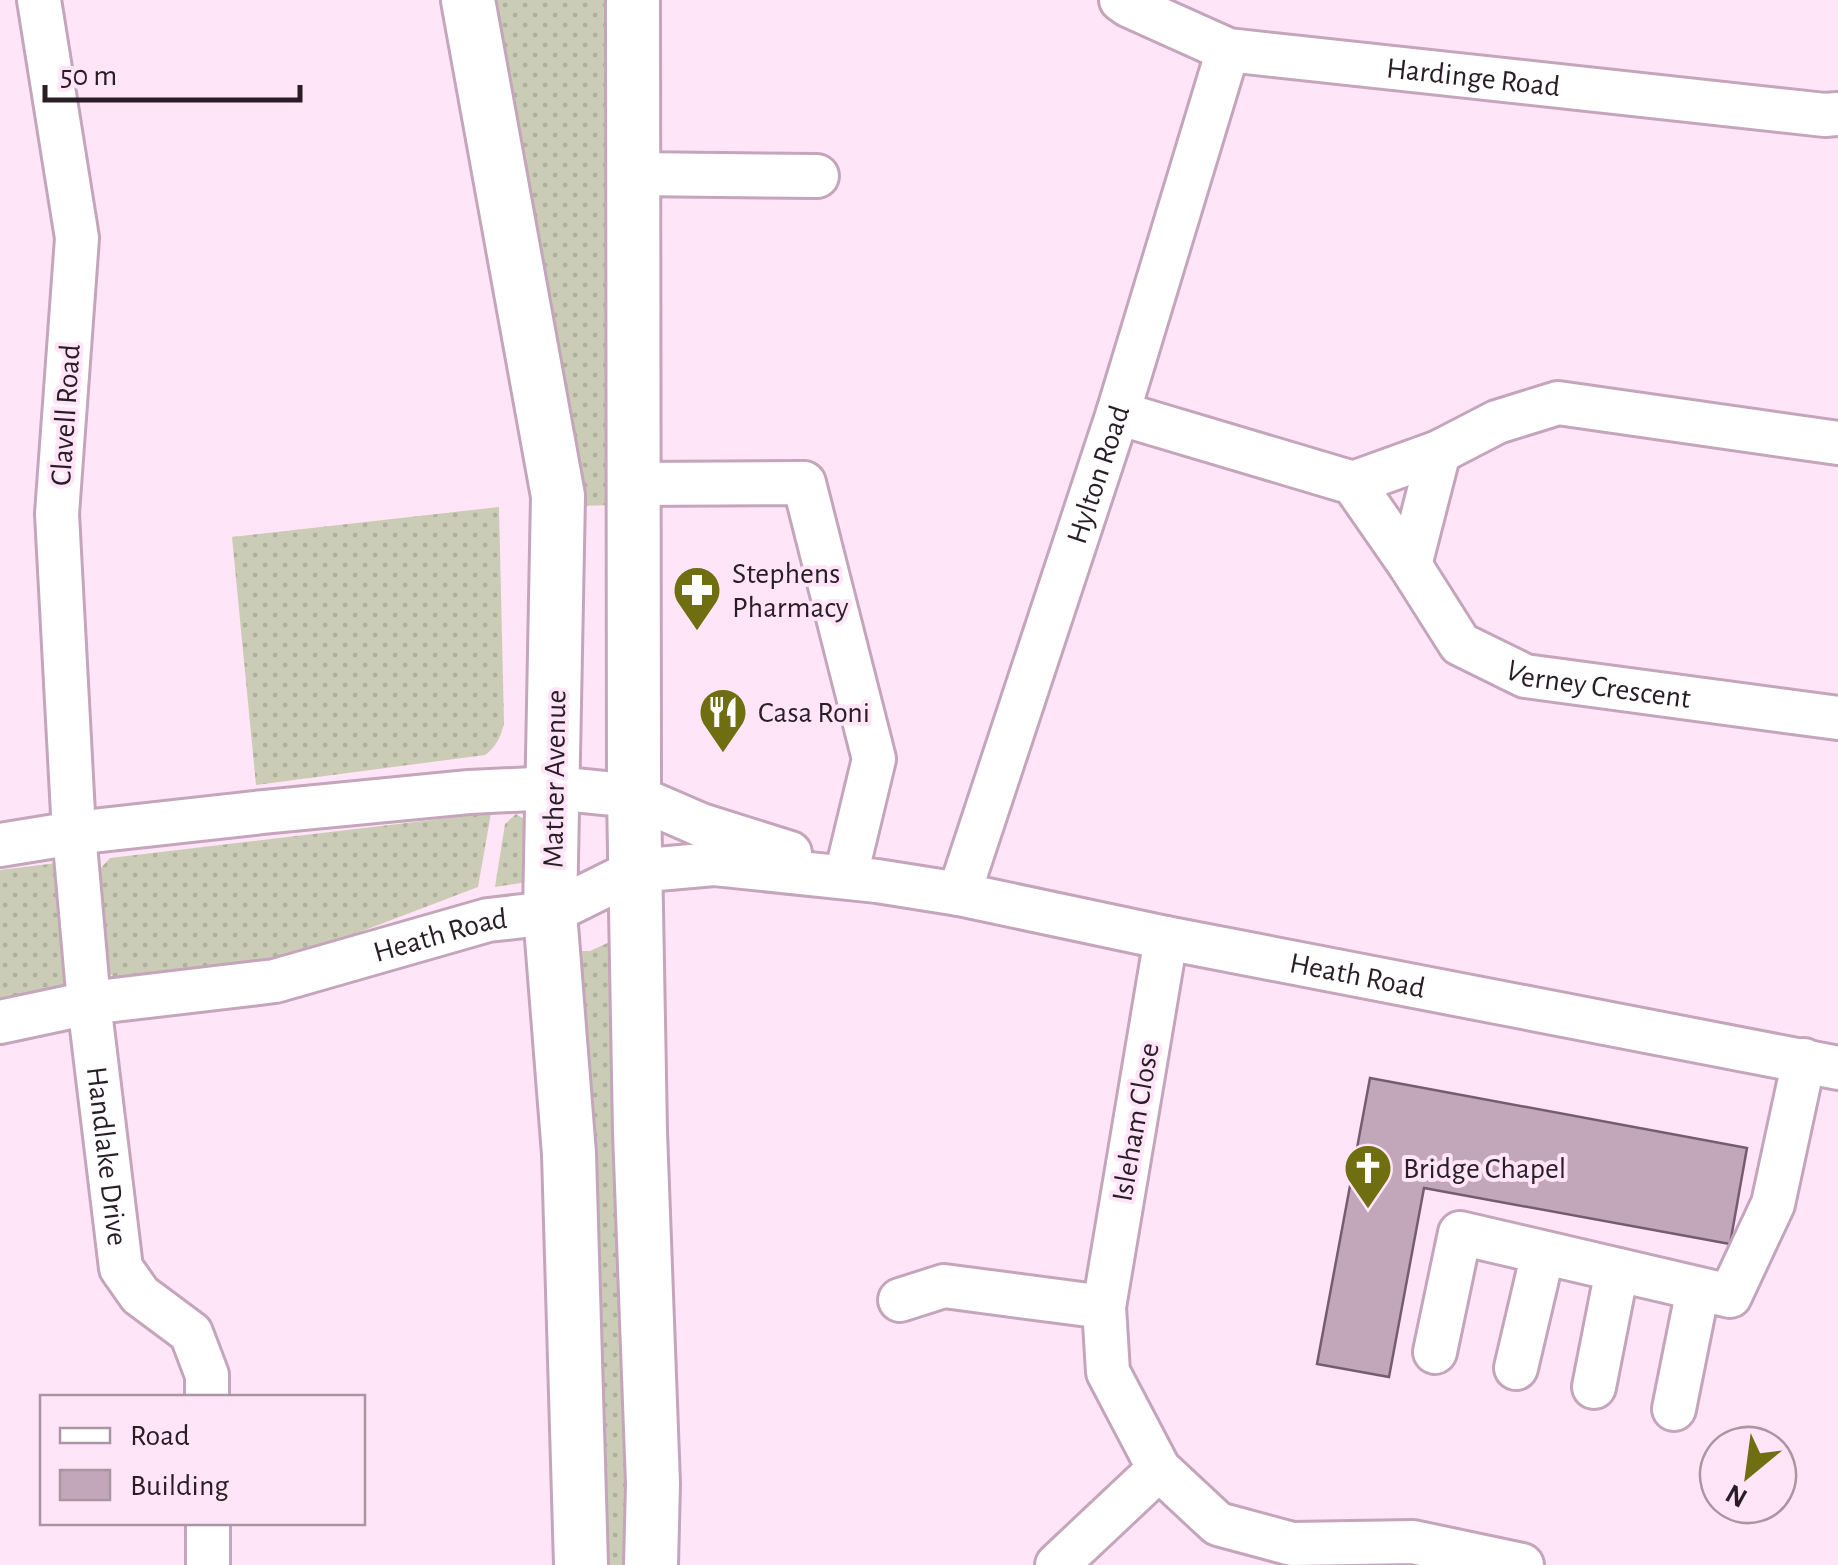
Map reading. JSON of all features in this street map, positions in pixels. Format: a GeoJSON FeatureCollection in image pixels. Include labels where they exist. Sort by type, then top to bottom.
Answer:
{"type":"FeatureCollection","features":[{"type":"Feature","properties":{"kind":"main road","name":"Mather Avenue"},"geometry":{"type":"LineString","coordinates":[[468,0],[558,496],[550,913],[569,1154],[581,1565]]}},
{"type":"Feature","properties":{"kind":"main road"},"geometry":{"type":"LineString","coordinates":[[633,0],[634,871],[653,1484],[651,1565]]}},
{"type":"Feature","properties":{"kind":"street","name":"Clavell Road"},"geometry":{"type":"LineString","coordinates":[[39,0],[77,238],[57,514],[74,833],[88,1003]]}},
{"type":"Feature","properties":{"kind":"street","name":"Hardinge Road"},"geometry":{"type":"LineString","coordinates":[[1122,0],[1228,50],[1838,114]]}},
{"type":"Feature","properties":{"kind":"street","name":"Hylton Road"},"geometry":{"type":"LineString","coordinates":[[959,894],[1118,413],[1228,50]]}},
{"type":"Feature","properties":{"kind":"street"},"geometry":{"type":"LineString","coordinates":[[633,174],[817,176]]}},
{"type":"Feature","properties":{"kind":"street"},"geometry":{"type":"LineString","coordinates":[[1118,413],[1353,482],[1439,452],[1498,422],[1558,403],[1838,442]]}},
{"type":"Feature","properties":{"kind":"street"},"geometry":{"type":"LineString","coordinates":[[1410,566],[1439,452]]}},
{"type":"Feature","properties":{"kind":"street","name":"Verney Crescent"},"geometry":{"type":"LineString","coordinates":[[1353,482],[1460,644],[1525,676],[1838,718]]}},
{"type":"Feature","properties":{"kind":"street"},"geometry":{"type":"LineString","coordinates":[[634,484],[804,483],[874,759],[862,876]]}},
{"type":"Feature","properties":{"kind":"street","name":"Heath Road"},"geometry":{"type":"LineString","coordinates":[[0,845],[74,833],[413,798],[554,788],[634,796],[701,825],[862,876]]}},
{"type":"Feature","properties":{"kind":"street","name":"Heath Road"},"geometry":{"type":"LineString","coordinates":[[0,1022],[88,1003],[275,981],[488,920],[550,913],[634,871],[714,864],[862,876],[1821,1064]]}},
{"type":"Feature","properties":{"kind":"street","name":"Isleham Close"},"geometry":{"type":"LineString","coordinates":[[1166,938],[1104,1306],[1108,1372],[1159,1469],[1218,1524],[1292,1544],[1412,1542],[1522,1565]]}},
{"type":"Feature","properties":{"kind":"street","name":"Handlake Drive"},"geometry":{"type":"LineString","coordinates":[[88,1003],[122,1268],[140,1294],[191,1333],[207,1375],[207,1395]]}},
{"type":"Feature","properties":{"kind":"street"},"geometry":{"type":"LineString","coordinates":[[1435,1352],[1460,1233],[1730,1296],[1773,1204],[1821,1064]]}},
{"type":"Feature","properties":{"kind":"street"},"geometry":{"type":"LineString","coordinates":[[1516,1368],[1544,1252]]}},
{"type":"Feature","properties":{"kind":"street"},"geometry":{"type":"LineString","coordinates":[[1594,1388],[1617,1270]]}},
{"type":"Feature","properties":{"kind":"street"},"geometry":{"type":"LineString","coordinates":[[900,1300],[944,1286],[1104,1306]]}},
{"type":"Feature","properties":{"kind":"street"},"geometry":{"type":"LineString","coordinates":[[1674,1409],[1698,1289]]}},
{"type":"Feature","properties":{"kind":"street"},"geometry":{"type":"LineString","coordinates":[[1057,1565],[1159,1469]]}},
{"type":"Feature","properties":{"kind":"street"},"geometry":{"type":"LineString","coordinates":[[208,1525],[208,1565]]}},
{"type":"Feature","properties":{"kind":"green space"},"geometry":{"type":"Polygon","coordinates":[[[494,0],[614,0],[618,505],[575,506],[494,0]]]}},
{"type":"Feature","properties":{"kind":"green space"},"geometry":{"type":"Polygon","coordinates":[[[499,507],[504,723],[492,749],[485,755],[256,785],[232,537],[499,507]]]}},
{"type":"Feature","properties":{"kind":"green space"},"geometry":{"type":"Polygon","coordinates":[[[491,813],[478,887],[310,951],[121,983],[108,972],[99,870],[110,858],[491,813]]]}},
{"type":"Feature","properties":{"kind":"green space"},"geometry":{"type":"Polygon","coordinates":[[[516,814],[530,823],[530,874],[521,883],[495,887],[505,824],[516,814]]]}},
{"type":"Feature","properties":{"kind":"green space"},"geometry":{"type":"Polygon","coordinates":[[[57,863],[69,989],[0,1002],[0,870],[57,863]]]}},
{"type":"Feature","properties":{"kind":"green space"},"geometry":{"type":"Polygon","coordinates":[[[614,940],[642,1565],[590,1565],[582,951],[614,940]]]}},
{"type":"Feature","properties":{"kind":"building"},"geometry":{"type":"Polygon","coordinates":[[[1370,1078],[1747,1148],[1730,1244],[1424,1188],[1389,1377],[1317,1364],[1370,1078]]]}},
{"type":"Feature","properties":{"kind":"place","name":"Stephens Pharmacy"},"geometry":{"type":"Point","coordinates":[697,632]}},
{"type":"Feature","properties":{"kind":"place","name":"Casa Roni"},"geometry":{"type":"Point","coordinates":[723,754]}},
{"type":"Feature","properties":{"kind":"place","name":"Bridge Chapel"},"geometry":{"type":"Point","coordinates":[1368,1210]}}]}
